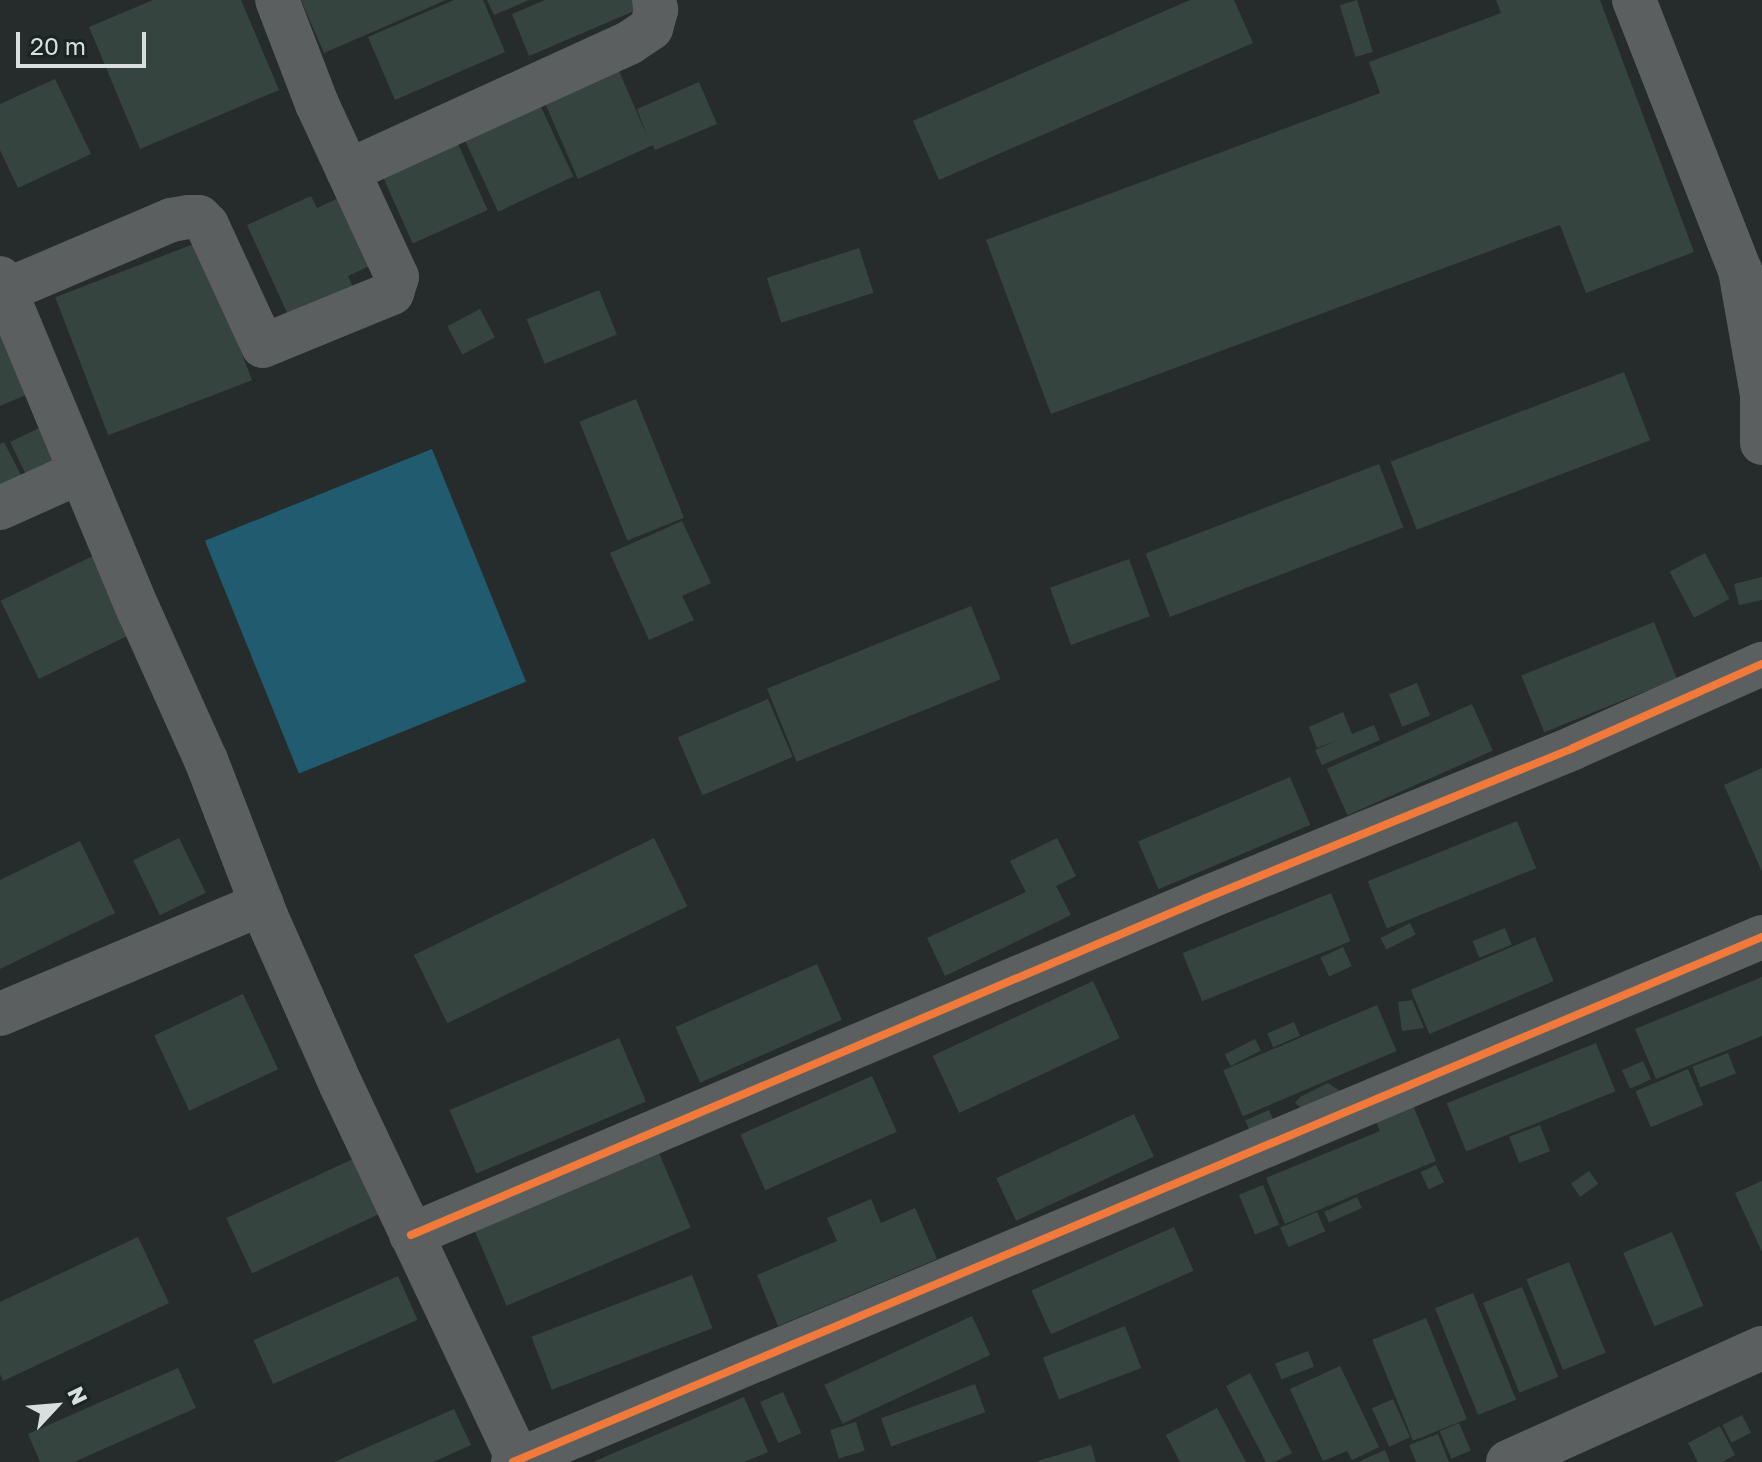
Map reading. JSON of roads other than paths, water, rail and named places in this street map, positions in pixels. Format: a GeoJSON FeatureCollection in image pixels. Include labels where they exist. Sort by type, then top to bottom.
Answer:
{"type":"FeatureCollection","features":[{"type":"Feature","properties":{"kind":"street"},"geometry":{"type":"LineString","coordinates":[[277,0],[317,104],[397,277],[392,293],[265,347],[207,225],[199,217],[171,220],[2,287],[206,760],[262,904],[516,1461],[1762,937]]}},
{"type":"Feature","properties":{"kind":"street"},"geometry":{"type":"LineString","coordinates":[[348,171],[629,43],[651,28],[656,10],[654,0]]}},
{"type":"Feature","properties":{"kind":"street"},"geometry":{"type":"LineString","coordinates":[[1634,0],[1751,266],[1762,395],[1762,443]]}},
{"type":"Feature","properties":{"kind":"street"},"geometry":{"type":"LineString","coordinates":[[0,508],[80,472]]}},
{"type":"Feature","properties":{"kind":"street"},"geometry":{"type":"LineString","coordinates":[[411,1235],[1206,898],[1573,748],[1762,664]]}},
{"type":"Feature","properties":{"kind":"street"},"geometry":{"type":"LineString","coordinates":[[0,1014],[262,904]]}},
{"type":"Feature","properties":{"kind":"street"},"geometry":{"type":"LineString","coordinates":[[1508,1462],[1762,1348]]}},
{"type":"Feature","properties":{"kind":"water"},"geometry":{"type":"Polygon","coordinates":[[[432,449],[526,682],[299,774],[205,541],[432,449]]]}}]}
